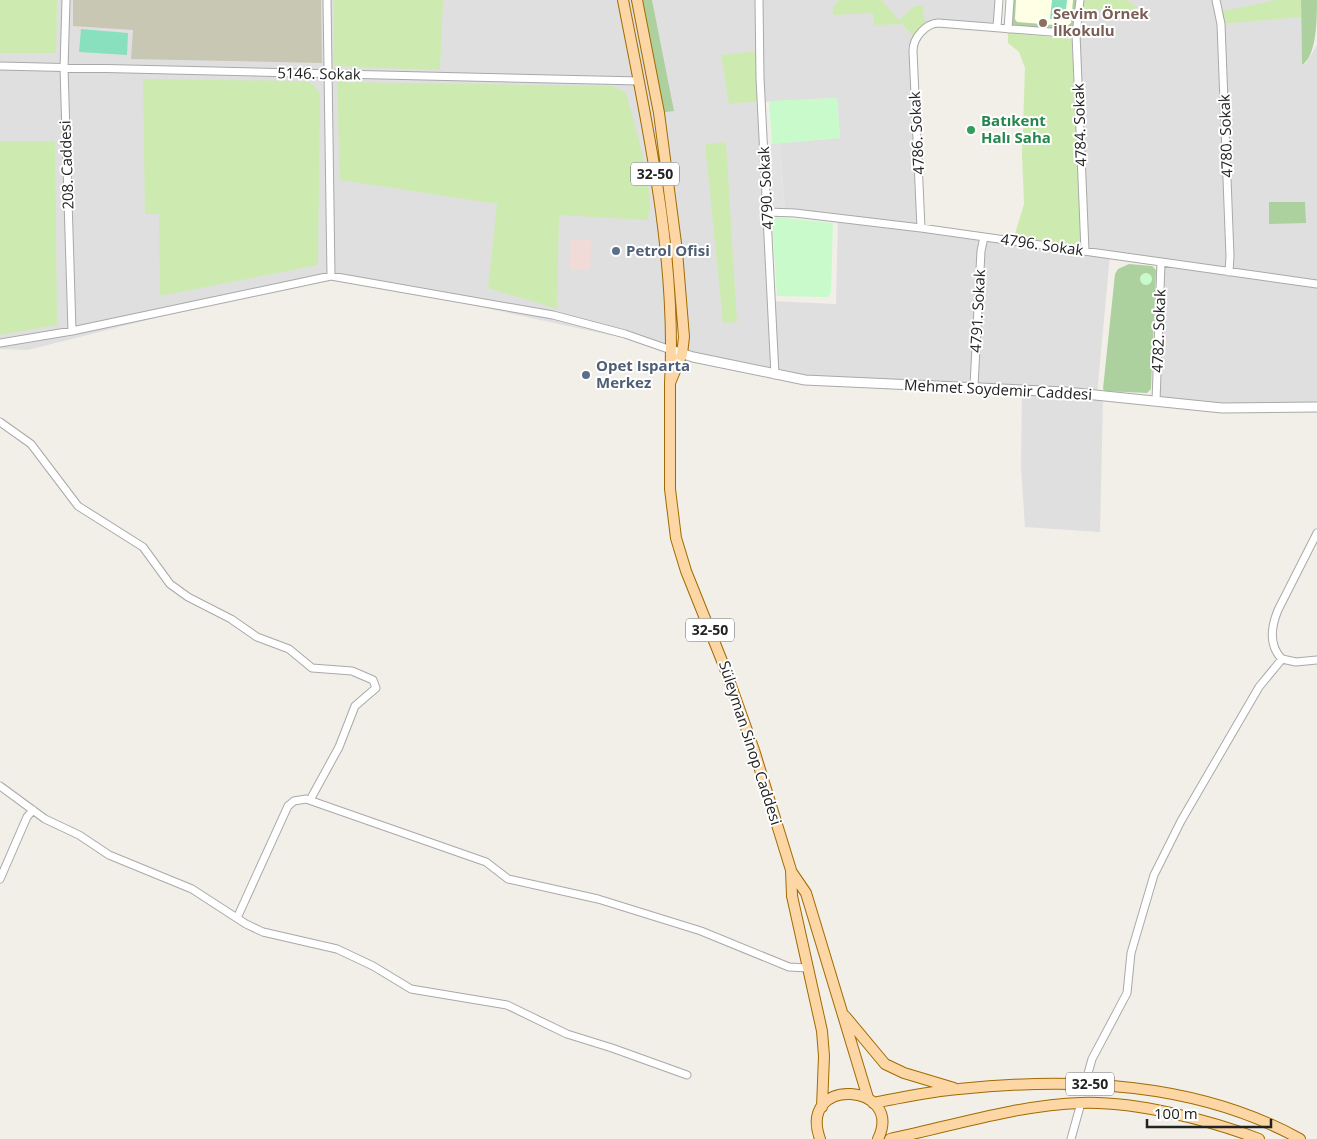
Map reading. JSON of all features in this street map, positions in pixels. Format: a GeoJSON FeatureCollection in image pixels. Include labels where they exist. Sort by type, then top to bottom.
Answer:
{"type":"FeatureCollection","features":[{"type":"Feature","properties":{"kind":"main road","name":"32-50"},"geometry":{"type":"LineString","coordinates":[[623,0],[639,81],[661,217],[671,350],[670,384]]}},
{"type":"Feature","properties":{"kind":"main road","name":"32-50"},"geometry":{"type":"LineString","coordinates":[[637,0],[659,113],[674,215],[684,337],[682,354],[670,384]]}},
{"type":"Feature","properties":{"kind":"main road","name":"Süleyman Sinop Caddesi"},"geometry":{"type":"LineString","coordinates":[[670,384],[670,489],[676,538],[686,570],[724,666],[754,750],[791,870],[792,896],[822,1031],[824,1056],[822,1107],[817,1123],[820,1139]]}},
{"type":"Feature","properties":{"kind":"main road","name":"Süleyman Sinop Caddesi"},"geometry":{"type":"LineString","coordinates":[[791,870],[806,893],[870,1101],[881,1122],[878,1139]]}},
{"type":"Feature","properties":{"kind":"main road"},"geometry":{"type":"LineString","coordinates":[[842,1012],[871,1050],[885,1064],[904,1073],[957,1089]]}},
{"type":"Feature","properties":{"kind":"main road","name":"32-50"},"geometry":{"type":"LineString","coordinates":[[870,1101],[957,1089],[1032,1083],[1085,1084],[1145,1090],[1216,1104],[1259,1119],[1300,1139]]}},
{"type":"Feature","properties":{"kind":"main road"},"geometry":{"type":"LineString","coordinates":[[822,1107],[828,1100],[843,1093],[860,1094],[870,1101]]}},
{"type":"Feature","properties":{"kind":"main road","name":"32-50"},"geometry":{"type":"LineString","coordinates":[[890,1139],[1003,1114],[1081,1103],[1168,1113],[1211,1122],[1259,1139]]}},
{"type":"Feature","properties":{"kind":"street","name":"208. Caddesi"},"geometry":{"type":"LineString","coordinates":[[66,0],[64,68],[72,331]]}},
{"type":"Feature","properties":{"kind":"street"},"geometry":{"type":"LineString","coordinates":[[327,0],[326,74],[330,276]]}},
{"type":"Feature","properties":{"kind":"street","name":"4790. Sokak"},"geometry":{"type":"LineString","coordinates":[[759,0],[775,375]]}},
{"type":"Feature","properties":{"kind":"street"},"geometry":{"type":"LineString","coordinates":[[999,0],[997,28],[1076,34]]}},
{"type":"Feature","properties":{"kind":"street"},"geometry":{"type":"LineString","coordinates":[[1008,28],[1010,0]]}},
{"type":"Feature","properties":{"kind":"street","name":"4784. Sokak"},"geometry":{"type":"LineString","coordinates":[[1080,0],[1076,34],[1085,251]]}},
{"type":"Feature","properties":{"kind":"street","name":"4780. Sokak"},"geometry":{"type":"LineString","coordinates":[[1216,0],[1221,24],[1230,256],[1229,272]]}},
{"type":"Feature","properties":{"kind":"street","name":"4786. Sokak"},"geometry":{"type":"LineString","coordinates":[[921,228],[913,51],[916,39],[925,29],[934,24],[997,28]]}},
{"type":"Feature","properties":{"kind":"street","name":"5146. Sokak"},"geometry":{"type":"LineString","coordinates":[[0,66],[639,81]]}},
{"type":"Feature","properties":{"kind":"street","name":"4796. Sokak"},"geometry":{"type":"LineString","coordinates":[[767,212],[795,213],[921,228],[1317,284]]}},
{"type":"Feature","properties":{"kind":"street","name":"4791. Sokak"},"geometry":{"type":"LineString","coordinates":[[974,386],[981,251],[984,237]]}},
{"type":"Feature","properties":{"kind":"street","name":"4782. Sokak"},"geometry":{"type":"LineString","coordinates":[[1156,401],[1161,262]]}},
{"type":"Feature","properties":{"kind":"street"},"geometry":{"type":"LineString","coordinates":[[0,343],[72,331],[330,276],[561,317],[625,334],[671,350]]}},
{"type":"Feature","properties":{"kind":"street","name":"Mehmet Soydemir Caddesi"},"geometry":{"type":"LineString","coordinates":[[671,350],[775,375],[815,381],[974,386],[1222,408],[1317,407]]}},
{"type":"Feature","properties":{"kind":"street"},"geometry":{"type":"LineString","coordinates":[[0,422],[31,444],[78,506],[143,547],[163,576],[181,592],[231,619],[257,637],[289,649],[312,668],[352,671],[373,680],[376,688],[355,706],[339,747],[310,800]]}},
{"type":"Feature","properties":{"kind":"street"},"geometry":{"type":"LineString","coordinates":[[1317,533],[1272,623],[1273,644],[1282,659],[1296,662],[1317,660]]}},
{"type":"Feature","properties":{"kind":"street"},"geometry":{"type":"LineString","coordinates":[[1085,1084],[1092,1059],[1127,993],[1131,953],[1154,875],[1181,821],[1259,687],[1282,659]]}},
{"type":"Feature","properties":{"kind":"street"},"geometry":{"type":"LineString","coordinates":[[0,786],[46,819],[79,835],[119,860],[167,877],[192,889],[255,929],[272,935],[314,943],[348,954],[411,989],[507,1005],[567,1034],[687,1075]]}},
{"type":"Feature","properties":{"kind":"street"},"geometry":{"type":"LineString","coordinates":[[237,918],[288,806],[296,800],[310,800],[486,862],[508,879],[598,899],[701,931],[789,967],[808,968]]}},
{"type":"Feature","properties":{"kind":"street"},"geometry":{"type":"LineString","coordinates":[[0,879],[27,817],[33,810]]}},
{"type":"Feature","properties":{"kind":"street"},"geometry":{"type":"LineString","coordinates":[[1071,1139],[1081,1103]]}},
{"type":"Feature","properties":{"kind":"shaded area"},"geometry":{"type":"Polygon","coordinates":[[[0,0],[635,0],[662,175],[669,266],[665,347],[329,274],[28,350],[0,349],[0,0]]]}},
{"type":"Feature","properties":{"kind":"shaded area"},"geometry":{"type":"Polygon","coordinates":[[[73,0],[321,0],[322,63],[131,59],[133,30],[73,26],[73,0]]]}},
{"type":"Feature","properties":{"kind":"shaded area"},"geometry":{"type":"Polygon","coordinates":[[[637,0],[999,0],[997,27],[938,23],[916,39],[921,228],[1085,251],[1076,34],[1080,0],[1301,0],[1302,65],[1306,63],[1317,45],[1317,407],[1156,401],[1161,262],[1110,255],[1097,395],[1103,396],[1100,532],[1025,527],[1021,467],[1022,389],[826,381],[682,354],[677,251],[637,0]],[[837,98],[761,102],[772,301],[836,304],[838,218],[785,212],[780,143],[840,138],[837,98]]]}},
{"type":"Feature","properties":{"kind":"shaded area","name":"Sevim Örnek İlkokulu"},"geometry":{"type":"Polygon","coordinates":[[[1010,0],[1080,0],[1076,34],[1008,29],[1010,0]]]}},
{"type":"Feature","properties":{"kind":"shaded area"},"geometry":{"type":"Polygon","coordinates":[[[780,143],[785,212],[767,212],[764,145],[780,143]]]}},
{"type":"Feature","properties":{"kind":"shaded area"},"geometry":{"type":"Polygon","coordinates":[[[571,239],[591,240],[590,270],[570,269],[571,239]]]}},
{"type":"Feature","properties":{"kind":"green space"},"geometry":{"type":"Polygon","coordinates":[[[0,0],[57,0],[56,53],[0,53],[0,0]]]}},
{"type":"Feature","properties":{"kind":"green space"},"geometry":{"type":"Polygon","coordinates":[[[334,0],[443,0],[440,70],[333,66],[334,0]]]}},
{"type":"Feature","properties":{"kind":"green space"},"geometry":{"type":"Polygon","coordinates":[[[637,0],[652,0],[674,111],[659,113],[637,0]]]}},
{"type":"Feature","properties":{"kind":"green space"},"geometry":{"type":"Polygon","coordinates":[[[839,0],[882,0],[899,20],[915,6],[923,6],[924,18],[928,26],[916,39],[902,24],[874,25],[873,13],[833,15],[833,7],[839,0]]]}},
{"type":"Feature","properties":{"kind":"green space"},"geometry":{"type":"Polygon","coordinates":[[[1010,0],[1016,0],[1015,19],[1017,22],[1067,26],[1071,23],[1073,0],[1080,0],[1076,34],[1008,29],[1010,0]]]}},
{"type":"Feature","properties":{"kind":"green space"},"geometry":{"type":"Polygon","coordinates":[[[1052,0],[1067,0],[1065,20],[1050,19],[1052,0]]]}},
{"type":"Feature","properties":{"kind":"green space"},"geometry":{"type":"Polygon","coordinates":[[[1080,0],[1127,0],[1137,7],[1134,10],[1079,9],[1080,0]]]}},
{"type":"Feature","properties":{"kind":"green space"},"geometry":{"type":"Polygon","coordinates":[[[1275,0],[1301,0],[1301,17],[1221,24],[1219,12],[1275,0]]]}},
{"type":"Feature","properties":{"kind":"green space"},"geometry":{"type":"Polygon","coordinates":[[[1301,0],[1317,0],[1315,36],[1311,54],[1302,65],[1301,0]]]}},
{"type":"Feature","properties":{"kind":"green space"},"geometry":{"type":"Polygon","coordinates":[[[81,29],[128,33],[127,55],[79,52],[81,29]]]}},
{"type":"Feature","properties":{"kind":"green space"},"geometry":{"type":"Polygon","coordinates":[[[1008,33],[1072,39],[1081,242],[1079,246],[1014,237],[1024,204],[1022,154],[1025,68],[1019,52],[1008,43],[1008,33]]]}},
{"type":"Feature","properties":{"kind":"green space"},"geometry":{"type":"Polygon","coordinates":[[[759,51],[761,101],[729,104],[721,55],[759,51]]]}},
{"type":"Feature","properties":{"kind":"green space"},"geometry":{"type":"Polygon","coordinates":[[[143,79],[306,81],[315,86],[320,94],[318,265],[160,296],[159,214],[145,214],[143,79]]]}},
{"type":"Feature","properties":{"kind":"green space"},"geometry":{"type":"Polygon","coordinates":[[[337,82],[613,86],[626,93],[639,139],[649,194],[650,209],[647,220],[559,215],[557,309],[488,288],[497,204],[340,180],[337,82]]]}},
{"type":"Feature","properties":{"kind":"green space"},"geometry":{"type":"Polygon","coordinates":[[[837,98],[840,138],[772,144],[769,101],[837,98]]]}},
{"type":"Feature","properties":{"kind":"green space"},"geometry":{"type":"Polygon","coordinates":[[[0,141],[55,141],[57,325],[0,335],[0,141]]]}},
{"type":"Feature","properties":{"kind":"green space"},"geometry":{"type":"Polygon","coordinates":[[[726,142],[737,322],[723,323],[705,144],[726,142]]]}},
{"type":"Feature","properties":{"kind":"green space"},"geometry":{"type":"Polygon","coordinates":[[[1269,202],[1305,202],[1306,223],[1269,224],[1269,202]]]}},
{"type":"Feature","properties":{"kind":"green space"},"geometry":{"type":"Polygon","coordinates":[[[776,217],[833,223],[831,292],[828,297],[777,296],[772,221],[776,217]]]}},
{"type":"Feature","properties":{"kind":"green space"},"geometry":{"type":"Polygon","coordinates":[[[1129,264],[1152,266],[1156,270],[1151,389],[1147,393],[1105,391],[1103,389],[1115,274],[1118,269],[1129,264]]]}},
{"type":"Feature","properties":{"kind":"green space"},"geometry":{"type":"Polygon","coordinates":[[[1144,273],[1148,273],[1152,279],[1148,285],[1144,285],[1140,281],[1140,277],[1144,273]]]}},
{"type":"Feature","properties":{"kind":"place","name":"Sevim Örnek İlkokulu"},"geometry":{"type":"Point","coordinates":[1043,23]}},
{"type":"Feature","properties":{"kind":"place","name":"Batıkent Halı Saha"},"geometry":{"type":"Point","coordinates":[971,130]}},
{"type":"Feature","properties":{"kind":"place","name":"Petrol Ofisi"},"geometry":{"type":"Point","coordinates":[616,251]}},
{"type":"Feature","properties":{"kind":"place","name":"Opet Isparta Merkez"},"geometry":{"type":"Point","coordinates":[586,375]}}]}
